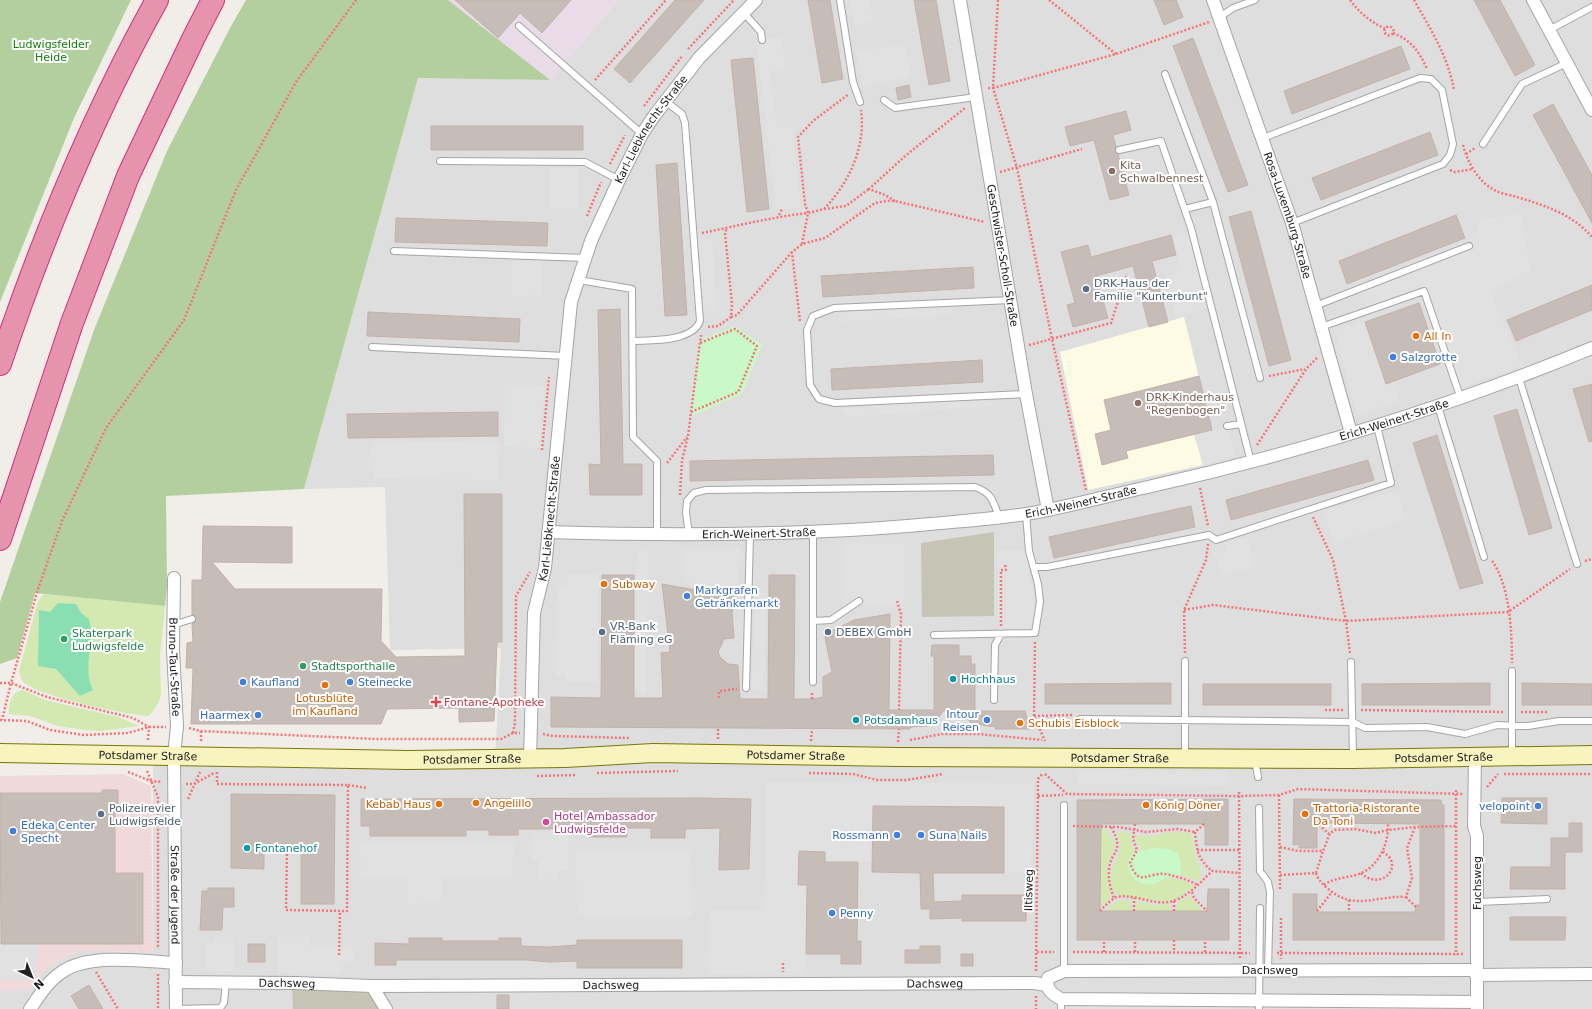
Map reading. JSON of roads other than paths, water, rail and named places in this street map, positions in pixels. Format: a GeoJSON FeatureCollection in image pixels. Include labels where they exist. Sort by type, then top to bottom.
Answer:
{"type":"FeatureCollection","features":[{"type":"Feature","properties":{"kind":"highway"},"geometry":{"type":"LineString","coordinates":[[0,364],[24,294],[80,155],[157,0]]}},
{"type":"Feature","properties":{"kind":"highway"},"geometry":{"type":"LineString","coordinates":[[0,539],[82,294],[128,176],[213,0]]}},
{"type":"Feature","properties":{"kind":"main road","name":"Potsdamer Straße"},"geometry":{"type":"LineString","coordinates":[[0,753],[408,760],[530,759],[653,754],[899,757],[1353,759],[1512,758],[1592,755]]}},
{"type":"Feature","properties":{"kind":"street","name":"Karl-Liebknecht-Straße"},"geometry":{"type":"LineString","coordinates":[[530,759],[534,613],[545,568],[572,302],[591,241],[642,134],[665,101],[699,58],[756,0]]}},
{"type":"Feature","properties":{"kind":"street","name":"Geschwister-Scholl-Straße"},"geometry":{"type":"LineString","coordinates":[[960,0],[1026,394],[1048,510]]}},
{"type":"Feature","properties":{"kind":"street","name":"Rosa-Luxemburg-Straße"},"geometry":{"type":"LineString","coordinates":[[1213,0],[1292,223],[1351,434]]}},
{"type":"Feature","properties":{"kind":"street"},"geometry":{"type":"LineString","coordinates":[[1533,0],[1592,110]]}},
{"type":"Feature","properties":{"kind":"street","name":"Erich-Weinert-Straße"},"geometry":{"type":"LineString","coordinates":[[548,532],[657,535],[750,535],[897,527],[1026,514],[1197,475],[1250,459],[1351,434],[1461,399],[1519,378],[1592,348]]}},
{"type":"Feature","properties":{"kind":"street","name":"Bruno-Taut-Straße"},"geometry":{"type":"LineString","coordinates":[[174,578],[173,625],[177,726],[174,756]]}},
{"type":"Feature","properties":{"kind":"street","name":"Straße der Jugend"},"geometry":{"type":"LineString","coordinates":[[174,756],[176,1009]]}},
{"type":"Feature","properties":{"kind":"street","name":"Fuchsweg"},"geometry":{"type":"LineString","coordinates":[[1475,758],[1474,826],[1477,836],[1477,1005]]}},
{"type":"Feature","properties":{"kind":"street"},"geometry":{"type":"LineString","coordinates":[[30,1009],[46,987],[62,972],[78,963],[95,960],[176,963]]}},
{"type":"Feature","properties":{"kind":"street","name":"Dachsweg"},"geometry":{"type":"LineString","coordinates":[[176,982],[372,986],[1041,984],[1048,978],[1064,971],[1456,970],[1476,973],[1592,974]]}},
{"type":"Feature","properties":{"kind":"street"},"geometry":{"type":"LineString","coordinates":[[1041,984],[1048,989],[1061,1004],[1477,1005]]}},
{"type":"Feature","properties":{"kind":"street"},"geometry":{"type":"LineString","coordinates":[[372,986],[386,1009]]}},
{"type":"Feature","properties":{"kind":"lane"},"geometry":{"type":"LineString","coordinates":[[840,0],[856,89],[860,102]]}},
{"type":"Feature","properties":{"kind":"lane"},"geometry":{"type":"LineString","coordinates":[[1220,18],[1233,8],[1255,0]]}},
{"type":"Feature","properties":{"kind":"lane"},"geometry":{"type":"LineString","coordinates":[[1549,30],[1592,7]]}},
{"type":"Feature","properties":{"kind":"lane"},"geometry":{"type":"LineString","coordinates":[[743,12],[761,32],[762,40]]}},
{"type":"Feature","properties":{"kind":"lane"},"geometry":{"type":"LineString","coordinates":[[519,26],[642,134]]}},
{"type":"Feature","properties":{"kind":"lane"},"geometry":{"type":"LineString","coordinates":[[1483,144],[1522,84],[1567,63]]}},
{"type":"Feature","properties":{"kind":"lane"},"geometry":{"type":"LineString","coordinates":[[1165,74],[1213,202],[1260,378]]}},
{"type":"Feature","properties":{"kind":"lane"},"geometry":{"type":"LineString","coordinates":[[1263,138],[1420,78],[1431,79],[1442,90],[1453,144],[1450,155],[1443,164],[1292,223]]}},
{"type":"Feature","properties":{"kind":"lane"},"geometry":{"type":"LineString","coordinates":[[884,100],[895,108],[976,98]]}},
{"type":"Feature","properties":{"kind":"lane"},"geometry":{"type":"LineString","coordinates":[[633,341],[687,335],[698,328],[700,321],[684,123],[682,114],[665,101]]}},
{"type":"Feature","properties":{"kind":"lane"},"geometry":{"type":"LineString","coordinates":[[1119,150],[1161,141],[1185,209],[1250,459]]}},
{"type":"Feature","properties":{"kind":"lane"},"geometry":{"type":"LineString","coordinates":[[440,161],[585,162],[619,180]]}},
{"type":"Feature","properties":{"kind":"lane"},"geometry":{"type":"LineString","coordinates":[[1185,209],[1213,202]]}},
{"type":"Feature","properties":{"kind":"lane"},"geometry":{"type":"LineString","coordinates":[[1315,306],[1469,246]]}},
{"type":"Feature","properties":{"kind":"lane"},"geometry":{"type":"LineString","coordinates":[[394,251],[586,258]]}},
{"type":"Feature","properties":{"kind":"lane"},"geometry":{"type":"LineString","coordinates":[[579,280],[632,289],[633,436],[657,461],[657,535]]}},
{"type":"Feature","properties":{"kind":"lane"},"geometry":{"type":"LineString","coordinates":[[1321,327],[1424,291],[1461,399]]}},
{"type":"Feature","properties":{"kind":"lane"},"geometry":{"type":"LineString","coordinates":[[1011,300],[834,308],[813,316],[807,330],[810,385],[819,399],[835,403],[1026,394]]}},
{"type":"Feature","properties":{"kind":"lane"},"geometry":{"type":"LineString","coordinates":[[372,348],[566,356]]}},
{"type":"Feature","properties":{"kind":"lane"},"geometry":{"type":"LineString","coordinates":[[1519,378],[1577,564]]}},
{"type":"Feature","properties":{"kind":"lane"},"geometry":{"type":"LineString","coordinates":[[1438,406],[1484,557]]}},
{"type":"Feature","properties":{"kind":"lane"},"geometry":{"type":"LineString","coordinates":[[1227,426],[1241,424]]}},
{"type":"Feature","properties":{"kind":"lane"},"geometry":{"type":"LineString","coordinates":[[1034,567],[1047,567],[1210,535],[1216,540],[1391,482],[1377,426]]}},
{"type":"Feature","properties":{"kind":"lane"},"geometry":{"type":"LineString","coordinates":[[689,535],[686,512],[687,500],[694,493],[706,490],[975,487],[986,491],[991,498],[999,517]]}},
{"type":"Feature","properties":{"kind":"lane"},"geometry":{"type":"LineString","coordinates":[[934,635],[1035,633],[1040,602],[1034,567],[1029,551],[1026,514]]}},
{"type":"Feature","properties":{"kind":"lane"},"geometry":{"type":"LineString","coordinates":[[813,532],[813,682]]}},
{"type":"Feature","properties":{"kind":"lane"},"geometry":{"type":"LineString","coordinates":[[746,688],[750,535]]}},
{"type":"Feature","properties":{"kind":"lane"},"geometry":{"type":"LineString","coordinates":[[813,621],[831,620],[859,601]]}},
{"type":"Feature","properties":{"kind":"lane"},"geometry":{"type":"LineString","coordinates":[[173,625],[192,619]]}},
{"type":"Feature","properties":{"kind":"lane"},"geometry":{"type":"LineString","coordinates":[[994,700],[995,645],[1001,634]]}},
{"type":"Feature","properties":{"kind":"lane"},"geometry":{"type":"LineString","coordinates":[[1184,661],[1185,758]]}},
{"type":"Feature","properties":{"kind":"lane"},"geometry":{"type":"LineString","coordinates":[[1351,662],[1353,759]]}},
{"type":"Feature","properties":{"kind":"lane"},"geometry":{"type":"LineString","coordinates":[[1512,671],[1512,758]]}},
{"type":"Feature","properties":{"kind":"lane"},"geometry":{"type":"LineString","coordinates":[[1080,720],[1353,722],[1365,728],[1426,727],[1465,734],[1497,725],[1528,726],[1559,721],[1592,721]]}},
{"type":"Feature","properties":{"kind":"lane"},"geometry":{"type":"LineString","coordinates":[[1255,758],[1258,776]]}},
{"type":"Feature","properties":{"kind":"lane"},"geometry":{"type":"LineString","coordinates":[[1064,805],[1064,971]]}},
{"type":"Feature","properties":{"kind":"lane"},"geometry":{"type":"LineString","coordinates":[[1259,808],[1260,871],[1268,882],[1270,892],[1264,970],[1259,1005]]}},
{"type":"Feature","properties":{"kind":"lane"},"geometry":{"type":"LineString","coordinates":[[1477,902],[1547,899]]}},
{"type":"Feature","properties":{"kind":"lane"},"geometry":{"type":"LineString","coordinates":[[1260,908],[1264,970]]}},
{"type":"Feature","properties":{"kind":"lane"},"geometry":{"type":"LineString","coordinates":[[176,1009],[220,1008],[224,1003],[226,982]]}},
{"type":"Feature","properties":{"kind":"place","name":"Kita Schwalbennest"},"geometry":{"type":"Point","coordinates":[1112,171]}},
{"type":"Feature","properties":{"kind":"place","name":"DRK-Haus der Familie \"Kunterbunt\""},"geometry":{"type":"Point","coordinates":[1086,289]}},
{"type":"Feature","properties":{"kind":"place","name":"All In"},"geometry":{"type":"Point","coordinates":[1416,336]}},
{"type":"Feature","properties":{"kind":"place","name":"Salzgrotte"},"geometry":{"type":"Point","coordinates":[1393,357]}},
{"type":"Feature","properties":{"kind":"place","name":"DRK-Kinderhaus \"Regenbogen\""},"geometry":{"type":"Point","coordinates":[1138,403]}},
{"type":"Feature","properties":{"kind":"place","name":"Subway"},"geometry":{"type":"Point","coordinates":[604,584]}},
{"type":"Feature","properties":{"kind":"place","name":"Markgrafen Getränkemarkt"},"geometry":{"type":"Point","coordinates":[687,596]}},
{"type":"Feature","properties":{"kind":"place","name":"VR-Bank Fläming eG"},"geometry":{"type":"Point","coordinates":[602,632]}},
{"type":"Feature","properties":{"kind":"place","name":"DEBEX GmbH"},"geometry":{"type":"Point","coordinates":[828,632]}},
{"type":"Feature","properties":{"kind":"place","name":"Skaterpark Ludwigsfelde"},"geometry":{"type":"Point","coordinates":[64,639]}},
{"type":"Feature","properties":{"kind":"place","name":"Stadtsporthalle"},"geometry":{"type":"Point","coordinates":[303,666]}},
{"type":"Feature","properties":{"kind":"place","name":"Hochhaus"},"geometry":{"type":"Point","coordinates":[953,679]}},
{"type":"Feature","properties":{"kind":"place","name":"Kaufland"},"geometry":{"type":"Point","coordinates":[243,682]}},
{"type":"Feature","properties":{"kind":"place","name":"Steinecke"},"geometry":{"type":"Point","coordinates":[350,682]}},
{"type":"Feature","properties":{"kind":"place","name":"Lotusblüte im Kaufland"},"geometry":{"type":"Point","coordinates":[325,685]}},
{"type":"Feature","properties":{"kind":"place","name":"Fontane-Apotheke"},"geometry":{"type":"Point","coordinates":[436,702]}},
{"type":"Feature","properties":{"kind":"place","name":"Haarmex"},"geometry":{"type":"Point","coordinates":[258,715]}},
{"type":"Feature","properties":{"kind":"place","name":"Potsdamhaus"},"geometry":{"type":"Point","coordinates":[856,720]}},
{"type":"Feature","properties":{"kind":"place","name":"Intour Reisen"},"geometry":{"type":"Point","coordinates":[987,720]}},
{"type":"Feature","properties":{"kind":"place","name":"Schubis Eisblock"},"geometry":{"type":"Point","coordinates":[1020,723]}},
{"type":"Feature","properties":{"kind":"place","name":"Angelillo"},"geometry":{"type":"Point","coordinates":[476,803]}},
{"type":"Feature","properties":{"kind":"place","name":"Kebab Haus"},"geometry":{"type":"Point","coordinates":[439,804]}},
{"type":"Feature","properties":{"kind":"place","name":"König Döner"},"geometry":{"type":"Point","coordinates":[1146,805]}},
{"type":"Feature","properties":{"kind":"place","name":"velopoint"},"geometry":{"type":"Point","coordinates":[1538,806]}},
{"type":"Feature","properties":{"kind":"place","name":"Polizeirevier Ludwigsfelde"},"geometry":{"type":"Point","coordinates":[101,814]}},
{"type":"Feature","properties":{"kind":"place","name":"Trattoria-Ristorante Da Toni"},"geometry":{"type":"Point","coordinates":[1305,814]}},
{"type":"Feature","properties":{"kind":"place","name":"Hotel Ambassador Ludwigsfelde"},"geometry":{"type":"Point","coordinates":[546,822]}},
{"type":"Feature","properties":{"kind":"place","name":"Edeka Center Specht"},"geometry":{"type":"Point","coordinates":[13,831]}},
{"type":"Feature","properties":{"kind":"place","name":"Rossmann"},"geometry":{"type":"Point","coordinates":[897,835]}},
{"type":"Feature","properties":{"kind":"place","name":"Suna Nails"},"geometry":{"type":"Point","coordinates":[921,835]}},
{"type":"Feature","properties":{"kind":"place","name":"Fontanehof"},"geometry":{"type":"Point","coordinates":[247,848]}},
{"type":"Feature","properties":{"kind":"place","name":"Penny"},"geometry":{"type":"Point","coordinates":[832,913]}},
{"type":"Feature","properties":{"kind":"park label","name":"Ludwigsfelder Heide"},"geometry":{"type":"Point","coordinates":[51,50]}}]}
